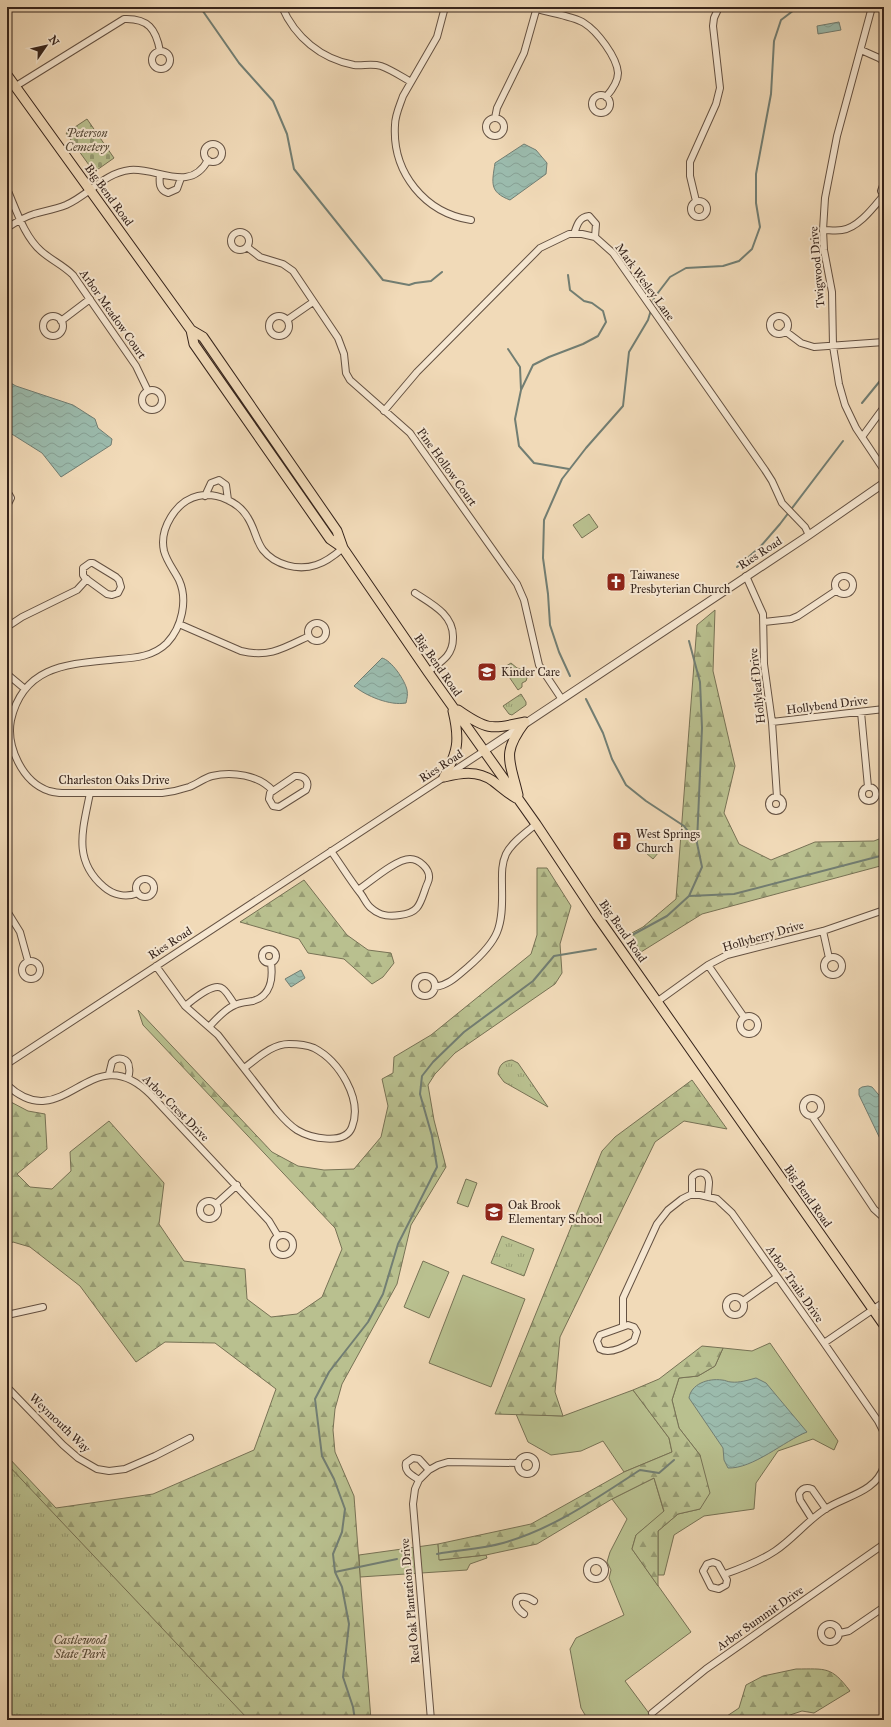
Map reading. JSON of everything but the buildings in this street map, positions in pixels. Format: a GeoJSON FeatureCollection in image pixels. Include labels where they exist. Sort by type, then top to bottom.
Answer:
{"type":"FeatureCollection","features":[{"type":"Feature","properties":{"kind":"main road","name":"Big Bend Road"},"geometry":{"type":"LineString","coordinates":[[7,75],[191,330],[203,337],[337,531],[343,548],[428,672],[536,824],[607,930],[884,1325]]}},
{"type":"Feature","properties":{"kind":"main road"},"geometry":{"type":"LineString","coordinates":[[452,706],[472,720],[489,727],[499,728],[525,722]]}},
{"type":"Feature","properties":{"kind":"main road"},"geometry":{"type":"LineString","coordinates":[[444,777],[452,762],[458,744],[458,729],[452,706]]}},
{"type":"Feature","properties":{"kind":"main road"},"geometry":{"type":"LineString","coordinates":[[519,800],[508,753],[515,735],[525,722]]}},
{"type":"Feature","properties":{"kind":"main road"},"geometry":{"type":"LineString","coordinates":[[444,777],[475,773],[493,781],[505,792],[519,800]]}},
{"type":"Feature","properties":{"kind":"street"},"geometry":{"type":"LineString","coordinates":[[282,7],[299,35],[319,52],[345,63],[362,66],[380,66],[411,82]]}},
{"type":"Feature","properties":{"kind":"street"},"geometry":{"type":"LineString","coordinates":[[445,7],[437,37],[411,82],[400,105],[395,125],[397,154],[403,173],[411,185],[427,201],[442,211],[458,218],[472,220]]}},
{"type":"Feature","properties":{"kind":"street"},"geometry":{"type":"LineString","coordinates":[[696,201],[690,176],[690,162],[716,104],[720,88],[713,26],[714,18],[719,7]]}},
{"type":"Feature","properties":{"kind":"street","name":"Twigwood Drive"},"geometry":{"type":"LineString","coordinates":[[872,7],[837,136],[827,188],[823,230],[832,292],[833,346],[838,376],[844,399],[862,437],[884,470]]}},
{"type":"Feature","properties":{"kind":"street"},"geometry":{"type":"LineString","coordinates":[[495,118],[497,108],[524,53],[537,8],[583,22],[601,40],[610,53],[618,73],[613,88],[606,97]]}},
{"type":"Feature","properties":{"kind":"street"},"geometry":{"type":"LineString","coordinates":[[16,86],[124,19],[143,21],[150,26],[155,33],[160,52]]}},
{"type":"Feature","properties":{"kind":"street"},"geometry":{"type":"LineString","coordinates":[[861,50],[879,58],[884,62]]}},
{"type":"Feature","properties":{"kind":"street"},"geometry":{"type":"LineString","coordinates":[[7,228],[21,219],[68,204],[109,176],[129,170],[139,170],[180,178],[197,174],[208,160]]}},
{"type":"Feature","properties":{"kind":"street"},"geometry":{"type":"LineString","coordinates":[[160,174],[160,186],[164,192],[168,193],[177,189],[180,178]]}},
{"type":"Feature","properties":{"kind":"street"},"geometry":{"type":"LineString","coordinates":[[823,230],[842,230],[849,228],[862,218],[884,196],[881,191],[884,183]]}},
{"type":"Feature","properties":{"kind":"street","name":"Arbor Meadow Court"},"geometry":{"type":"LineString","coordinates":[[7,189],[35,245],[73,275],[136,366],[148,391]]}},
{"type":"Feature","properties":{"kind":"street"},"geometry":{"type":"LineString","coordinates":[[384,411],[417,372],[536,251],[569,234],[595,237],[596,224],[589,216],[586,216],[580,221],[574,234]]}},
{"type":"Feature","properties":{"kind":"street","name":"Mark Wesley Lane"},"geometry":{"type":"LineString","coordinates":[[595,237],[613,253],[765,470],[782,503],[805,527],[809,535]]}},
{"type":"Feature","properties":{"kind":"street","name":"Pine Hollow Court"},"geometry":{"type":"LineString","coordinates":[[247,247],[260,257],[289,267],[338,338],[344,354],[346,373],[350,380],[410,433],[517,584],[524,600],[539,665],[561,698]]}},
{"type":"Feature","properties":{"kind":"street"},"geometry":{"type":"LineString","coordinates":[[61,321],[90,299]]}},
{"type":"Feature","properties":{"kind":"street"},"geometry":{"type":"LineString","coordinates":[[288,320],[313,302]]}},
{"type":"Feature","properties":{"kind":"street"},"geometry":{"type":"LineString","coordinates":[[785,331],[808,346],[833,346],[884,342]]}},
{"type":"Feature","properties":{"kind":"street"},"geometry":{"type":"LineString","coordinates":[[862,437],[884,407]]}},
{"type":"Feature","properties":{"kind":"street"},"geometry":{"type":"LineString","coordinates":[[205,496],[211,483],[219,480],[226,485],[228,500]]}},
{"type":"Feature","properties":{"kind":"street","name":"Ries Road"},"geometry":{"type":"LineString","coordinates":[[7,1064],[484,751],[561,698],[809,535],[884,483]]}},
{"type":"Feature","properties":{"kind":"street"},"geometry":{"type":"LineString","coordinates":[[7,491],[11,498],[7,506]]}},
{"type":"Feature","properties":{"kind":"street","name":"Charleston Oaks Drive"},"geometry":{"type":"LineString","coordinates":[[273,791],[270,787],[248,776],[223,774],[210,776],[190,786],[162,793],[62,793],[49,791],[28,776],[14,753],[10,740],[10,728],[13,714],[25,689],[35,679],[47,671],[62,666],[140,657],[158,650],[166,643],[178,624],[183,602],[179,580],[164,552],[163,541],[165,529],[179,507],[192,499],[205,496],[214,496],[228,500],[242,510],[249,519],[257,541],[263,551],[271,559],[280,563],[297,567],[316,565],[331,558],[343,548]]}},
{"type":"Feature","properties":{"kind":"street"},"geometry":{"type":"LineString","coordinates":[[93,563],[119,580],[120,590],[118,593],[112,595],[107,594],[86,579],[83,575],[83,568],[87,564],[93,563]]}},
{"type":"Feature","properties":{"kind":"street","name":"Hollyleaf Drive"},"geometry":{"type":"LineString","coordinates":[[746,576],[760,607],[764,622],[764,664],[772,722],[778,797]]}},
{"type":"Feature","properties":{"kind":"street"},"geometry":{"type":"LineString","coordinates":[[7,627],[22,617],[77,590],[86,579]]}},
{"type":"Feature","properties":{"kind":"street"},"geometry":{"type":"LineString","coordinates":[[764,622],[791,619],[798,616],[837,590]]}},
{"type":"Feature","properties":{"kind":"street"},"geometry":{"type":"LineString","coordinates":[[415,593],[445,614],[452,624],[454,632],[453,641],[448,655],[428,672]]}},
{"type":"Feature","properties":{"kind":"street"},"geometry":{"type":"LineString","coordinates":[[178,624],[241,651],[250,653],[271,653],[283,650],[309,636]]}},
{"type":"Feature","properties":{"kind":"street"},"geometry":{"type":"LineString","coordinates":[[7,674],[25,689]]}},
{"type":"Feature","properties":{"kind":"street","name":"Hollybend Drive"},"geometry":{"type":"LineString","coordinates":[[772,722],[884,709]]}},
{"type":"Feature","properties":{"kind":"street"},"geometry":{"type":"LineString","coordinates":[[861,712],[868,787]]}},
{"type":"Feature","properties":{"kind":"street"},"geometry":{"type":"LineString","coordinates":[[296,776],[305,778],[308,784],[306,790],[279,807],[273,806],[270,802],[269,796],[273,791],[296,776]]}},
{"type":"Feature","properties":{"kind":"street"},"geometry":{"type":"LineString","coordinates":[[90,793],[82,834],[82,856],[86,865],[98,882],[115,894],[124,896],[138,893]]}},
{"type":"Feature","properties":{"kind":"street"},"geometry":{"type":"LineString","coordinates":[[435,987],[446,986],[485,952],[496,937],[502,918],[502,864],[506,854],[513,844],[536,824]]}},
{"type":"Feature","properties":{"kind":"street"},"geometry":{"type":"LineString","coordinates":[[331,851],[358,890],[372,908],[384,916],[390,917],[407,914],[417,909],[429,879],[428,872],[424,865],[418,861],[409,859],[395,864],[358,890]]}},
{"type":"Feature","properties":{"kind":"street","name":"Hollyberry Drive"},"geometry":{"type":"LineString","coordinates":[[658,1002],[708,965],[727,956],[744,950],[823,930],[884,910]]}},
{"type":"Feature","properties":{"kind":"street"},"geometry":{"type":"LineString","coordinates":[[7,911],[20,932],[28,961]]}},
{"type":"Feature","properties":{"kind":"street"},"geometry":{"type":"LineString","coordinates":[[823,930],[829,958]]}},
{"type":"Feature","properties":{"kind":"street"},"geometry":{"type":"LineString","coordinates":[[209,1027],[220,1015],[235,1005],[264,996],[272,982],[271,963]]}},
{"type":"Feature","properties":{"kind":"street"},"geometry":{"type":"LineString","coordinates":[[708,965],[744,1017]]}},
{"type":"Feature","properties":{"kind":"street"},"geometry":{"type":"LineString","coordinates":[[156,966],[185,1006],[218,1035],[277,1111],[297,1130],[309,1136],[323,1138],[343,1137],[349,1133],[352,1127],[354,1106],[348,1082],[335,1066],[313,1048],[289,1044],[279,1045],[268,1050],[244,1068]]}},
{"type":"Feature","properties":{"kind":"street"},"geometry":{"type":"LineString","coordinates":[[185,1006],[216,987],[222,988],[235,1005]]}},
{"type":"Feature","properties":{"kind":"street"},"geometry":{"type":"LineString","coordinates":[[7,1085],[18,1095],[26,1099],[46,1101],[64,1096],[93,1079],[109,1074],[112,1062],[118,1058],[126,1060],[130,1066],[128,1078]]}},
{"type":"Feature","properties":{"kind":"street","name":"Arbor Crest Drive"},"geometry":{"type":"LineString","coordinates":[[109,1074],[128,1078],[141,1085],[237,1185],[269,1221],[278,1236]]}},
{"type":"Feature","properties":{"kind":"street"},"geometry":{"type":"LineString","coordinates":[[812,1116],[874,1210],[884,1218]]}},
{"type":"Feature","properties":{"kind":"street"},"geometry":{"type":"LineString","coordinates":[[692,1195],[692,1177],[701,1172],[709,1179],[708,1196]]}},
{"type":"Feature","properties":{"kind":"street"},"geometry":{"type":"LineString","coordinates":[[216,1204],[237,1185]]}},
{"type":"Feature","properties":{"kind":"street","name":"Arbor Trails Drive"},"geometry":{"type":"LineString","coordinates":[[623,1326],[623,1298],[658,1224],[668,1210],[675,1203],[692,1195],[708,1196],[717,1199],[732,1213],[878,1421],[884,1433]]}},
{"type":"Feature","properties":{"kind":"street"},"geometry":{"type":"LineString","coordinates":[[743,1301],[777,1277]]}},
{"type":"Feature","properties":{"kind":"street"},"geometry":{"type":"LineString","coordinates":[[824,1343],[884,1302]]}},
{"type":"Feature","properties":{"kind":"street"},"geometry":{"type":"LineString","coordinates":[[7,1315],[43,1307]]}},
{"type":"Feature","properties":{"kind":"street"},"geometry":{"type":"LineString","coordinates":[[631,1325],[636,1329],[637,1336],[634,1341],[612,1351],[606,1352],[600,1349],[597,1341],[600,1335],[623,1326],[631,1325]]}},
{"type":"Feature","properties":{"kind":"street","name":"Weymouth Way"},"geometry":{"type":"LineString","coordinates":[[7,1387],[63,1445],[85,1463],[97,1469],[109,1471],[125,1469],[190,1438]]}},
{"type":"Feature","properties":{"kind":"street"},"geometry":{"type":"LineString","coordinates":[[419,1480],[407,1472],[405,1467],[406,1463],[413,1458],[420,1459],[429,1470]]}},
{"type":"Feature","properties":{"kind":"street","name":"Red Oak Plantation Drive"},"geometry":{"type":"LineString","coordinates":[[431,1720],[413,1504],[415,1490],[419,1480],[429,1470],[448,1462],[518,1463]]}},
{"type":"Feature","properties":{"kind":"street"},"geometry":{"type":"LineString","coordinates":[[725,1574],[763,1559],[794,1536],[812,1519],[826,1509],[863,1491],[875,1482],[884,1467]]}},
{"type":"Feature","properties":{"kind":"street"},"geometry":{"type":"LineString","coordinates":[[812,1519],[800,1500],[799,1494],[802,1489],[812,1489],[826,1509]]}},
{"type":"Feature","properties":{"kind":"street","name":"Arbor Summit Drive"},"geometry":{"type":"LineString","coordinates":[[652,1713],[706,1669],[884,1544]]}},
{"type":"Feature","properties":{"kind":"street"},"geometry":{"type":"LineString","coordinates":[[713,1562],[718,1564],[725,1574],[727,1580],[726,1585],[719,1589],[711,1587],[703,1571],[707,1564],[713,1562]]}},
{"type":"Feature","properties":{"kind":"street"},"geometry":{"type":"LineString","coordinates":[[524,1614],[516,1606],[517,1600],[525,1596],[534,1601]]}},
{"type":"Feature","properties":{"kind":"street"},"geometry":{"type":"LineString","coordinates":[[840,1633],[849,1631],[884,1606]]}},
{"type":"Feature","properties":{"kind":"green space","name":"Peterson Cemetery"},"geometry":{"type":"Polygon","coordinates":[[[87,119],[114,158],[94,172],[66,133],[87,119]]]}},
{"type":"Feature","properties":{"kind":"green space"},"geometry":{"type":"Polygon","coordinates":[[[589,514],[598,527],[582,538],[573,525],[589,514]]]}},
{"type":"Feature","properties":{"kind":"green space"},"geometry":{"type":"Polygon","coordinates":[[[715,610],[713,671],[735,766],[724,813],[739,844],[771,860],[815,842],[874,841],[884,837],[884,865],[702,914],[641,952],[630,934],[643,927],[676,899],[697,625],[715,610]]]}},
{"type":"Feature","properties":{"kind":"green space"},"geometry":{"type":"Polygon","coordinates":[[[511,663],[517,668],[521,669],[527,678],[526,681],[522,683],[522,687],[518,690],[503,668],[511,663]]]}},
{"type":"Feature","properties":{"kind":"green space"},"geometry":{"type":"Polygon","coordinates":[[[521,694],[526,702],[526,705],[512,715],[509,714],[503,706],[521,694]]]}},
{"type":"Feature","properties":{"kind":"green space"},"geometry":{"type":"Polygon","coordinates":[[[651,846],[659,852],[653,859],[646,853],[651,846]]]}},
{"type":"Feature","properties":{"kind":"green space"},"geometry":{"type":"Polygon","coordinates":[[[537,868],[547,868],[571,906],[560,944],[562,973],[555,984],[455,1053],[435,1074],[428,1085],[434,1120],[446,1167],[411,1225],[397,1284],[342,1384],[335,1409],[333,1430],[335,1452],[354,1496],[371,1720],[7,1720],[7,1456],[56,1508],[153,1494],[254,1450],[276,1389],[215,1343],[165,1342],[136,1362],[80,1286],[30,1247],[13,1242],[7,1245],[7,1100],[28,1111],[45,1114],[47,1149],[17,1174],[30,1187],[52,1189],[71,1171],[70,1152],[109,1121],[164,1183],[159,1224],[184,1261],[245,1269],[247,1299],[271,1317],[297,1314],[322,1297],[342,1249],[335,1228],[143,1025],[138,1010],[272,1152],[298,1166],[324,1170],[354,1169],[381,1137],[388,1106],[382,1079],[393,1073],[394,1057],[431,1035],[531,954],[537,935],[537,868]]]}},
{"type":"Feature","properties":{"kind":"green space"},"geometry":{"type":"Polygon","coordinates":[[[304,880],[347,935],[368,950],[391,953],[394,963],[383,977],[372,984],[344,959],[308,953],[299,939],[240,922],[304,880]]]}},
{"type":"Feature","properties":{"kind":"green space"},"geometry":{"type":"Polygon","coordinates":[[[512,1060],[518,1063],[548,1107],[504,1082],[498,1074],[499,1068],[504,1062],[512,1060]]]}},
{"type":"Feature","properties":{"kind":"green space"},"geometry":{"type":"Polygon","coordinates":[[[692,1080],[727,1129],[684,1121],[655,1142],[560,1337],[555,1392],[563,1416],[495,1414],[602,1151],[615,1137],[692,1080]]]}},
{"type":"Feature","properties":{"kind":"green space"},"geometry":{"type":"Polygon","coordinates":[[[466,1179],[477,1183],[468,1207],[457,1203],[466,1179]]]}},
{"type":"Feature","properties":{"kind":"green space"},"geometry":{"type":"Polygon","coordinates":[[[502,1236],[534,1249],[524,1276],[491,1263],[502,1236]]]}},
{"type":"Feature","properties":{"kind":"green space"},"geometry":{"type":"Polygon","coordinates":[[[423,1261],[449,1272],[429,1318],[404,1307],[423,1261]]]}},
{"type":"Feature","properties":{"kind":"green space"},"geometry":{"type":"Polygon","coordinates":[[[463,1275],[525,1299],[491,1387],[429,1363],[463,1275]]]}},
{"type":"Feature","properties":{"kind":"green space"},"geometry":{"type":"Polygon","coordinates":[[[770,1343],[838,1441],[834,1450],[813,1439],[778,1451],[756,1483],[754,1509],[704,1516],[674,1535],[664,1575],[658,1575],[658,1531],[678,1514],[700,1509],[700,1455],[679,1428],[672,1400],[679,1378],[698,1376],[715,1366],[723,1348],[752,1351],[770,1343]]]}},
{"type":"Feature","properties":{"kind":"green space"},"geometry":{"type":"Polygon","coordinates":[[[702,1346],[723,1348],[715,1366],[698,1376],[679,1378],[672,1400],[679,1428],[700,1455],[710,1493],[700,1509],[678,1514],[658,1531],[658,1586],[632,1549],[636,1535],[664,1511],[654,1478],[612,1499],[537,1544],[486,1555],[439,1560],[438,1544],[531,1524],[624,1472],[672,1452],[669,1438],[633,1390],[659,1379],[702,1346]]]}},
{"type":"Feature","properties":{"kind":"green space"},"geometry":{"type":"Polygon","coordinates":[[[633,1390],[669,1438],[672,1452],[624,1472],[603,1441],[581,1451],[551,1455],[528,1442],[516,1414],[563,1416],[633,1390]]]}},
{"type":"Feature","properties":{"kind":"green space","name":"Castlewood State Park"},"geometry":{"type":"Polygon","coordinates":[[[7,1464],[247,1718],[245,1720],[7,1720],[7,1464]]]}},
{"type":"Feature","properties":{"kind":"green space"},"geometry":{"type":"Polygon","coordinates":[[[654,1478],[664,1512],[636,1535],[632,1549],[691,1632],[625,1681],[654,1720],[588,1720],[581,1708],[570,1649],[576,1638],[624,1615],[609,1578],[611,1570],[607,1562],[610,1552],[627,1519],[612,1499],[654,1478]]]}},
{"type":"Feature","properties":{"kind":"green space"},"geometry":{"type":"Polygon","coordinates":[[[438,1544],[440,1560],[486,1555],[487,1558],[470,1564],[467,1570],[360,1577],[359,1555],[438,1544]]]}},
{"type":"Feature","properties":{"kind":"green space"},"geometry":{"type":"Polygon","coordinates":[[[796,1669],[821,1669],[832,1673],[838,1677],[850,1691],[814,1713],[802,1711],[781,1718],[781,1720],[721,1720],[739,1708],[746,1685],[763,1676],[796,1669]]]}},
{"type":"Feature","properties":{"kind":"water"},"geometry":{"type":"Polygon","coordinates":[[[839,22],[841,30],[818,34],[817,26],[839,22]]]}},
{"type":"Feature","properties":{"kind":"water"},"geometry":{"type":"Polygon","coordinates":[[[524,144],[536,150],[547,163],[546,174],[510,200],[498,194],[495,190],[493,176],[495,163],[524,144]]]}},
{"type":"Feature","properties":{"kind":"water"},"geometry":{"type":"Polygon","coordinates":[[[7,381],[16,386],[73,405],[95,419],[98,428],[112,439],[111,445],[61,477],[42,453],[7,431],[7,381]]]}},
{"type":"Feature","properties":{"kind":"water"},"geometry":{"type":"Polygon","coordinates":[[[382,658],[393,666],[404,681],[407,692],[406,703],[400,704],[386,702],[359,690],[354,686],[382,658]]]}},
{"type":"Feature","properties":{"kind":"water"},"geometry":{"type":"Polygon","coordinates":[[[301,970],[305,978],[291,987],[285,979],[301,970]]]}},
{"type":"Feature","properties":{"kind":"water"},"geometry":{"type":"Polygon","coordinates":[[[868,1086],[872,1087],[884,1101],[884,1147],[859,1095],[859,1089],[868,1086]]]}},
{"type":"Feature","properties":{"kind":"water"},"geometry":{"type":"Polygon","coordinates":[[[756,1378],[766,1383],[807,1432],[748,1464],[728,1468],[724,1460],[723,1448],[689,1398],[690,1393],[701,1383],[706,1381],[723,1380],[738,1382],[756,1378]]]}},
{"type":"Feature","properties":{"kind":"waterway"},"geometry":{"type":"LineString","coordinates":[[200,7],[239,63],[273,101],[287,134],[294,169],[383,280],[409,285],[431,281],[442,272]]}},
{"type":"Feature","properties":{"kind":"waterway"},"geometry":{"type":"LineString","coordinates":[[652,305],[654,298],[670,277],[686,268],[723,266],[739,261],[752,249],[760,227],[756,203],[756,174],[771,94],[774,41],[781,20],[798,7]]}},
{"type":"Feature","properties":{"kind":"waterway"},"geometry":{"type":"LineString","coordinates":[[521,390],[533,365],[598,336],[606,322],[603,311],[592,303],[584,301],[570,290],[568,275]]}},
{"type":"Feature","properties":{"kind":"waterway"},"geometry":{"type":"LineString","coordinates":[[570,676],[559,652],[550,625],[548,594],[543,558],[544,520],[562,479],[586,448],[623,406],[629,352],[648,320],[651,310]]}},
{"type":"Feature","properties":{"kind":"waterway"},"geometry":{"type":"LineString","coordinates":[[508,349],[520,367],[521,390],[515,419],[519,446],[534,463],[569,469]]}},
{"type":"Feature","properties":{"kind":"waterway"},"geometry":{"type":"LineString","coordinates":[[862,403],[884,376]]}},
{"type":"Feature","properties":{"kind":"waterway"},"geometry":{"type":"LineString","coordinates":[[737,567],[760,547],[780,524],[843,441]]}},
{"type":"Feature","properties":{"kind":"waterway"},"geometry":{"type":"LineString","coordinates":[[689,641],[700,682],[702,728],[697,842]]}},
{"type":"Feature","properties":{"kind":"waterway"},"geometry":{"type":"LineString","coordinates":[[586,699],[603,733],[612,759],[626,785],[646,801],[684,826],[697,843],[702,867],[689,896],[667,916],[634,934]]}},
{"type":"Feature","properties":{"kind":"waterway"},"geometry":{"type":"LineString","coordinates":[[689,896],[734,894],[884,855]]}},
{"type":"Feature","properties":{"kind":"waterway"},"geometry":{"type":"LineString","coordinates":[[355,1720],[353,1707],[343,1677],[349,1624],[342,1587],[335,1572],[333,1554],[342,1532],[345,1509],[334,1479],[322,1456],[315,1399],[329,1372],[368,1322],[383,1294],[398,1244],[437,1167],[432,1136],[420,1094],[422,1076],[433,1062],[464,1032],[533,981],[554,956],[596,949]]}},
{"type":"Feature","properties":{"kind":"waterway"},"geometry":{"type":"LineString","coordinates":[[437,1554],[487,1547],[539,1530],[574,1512],[640,1470],[659,1473],[674,1460]]}},
{"type":"Feature","properties":{"kind":"waterway"},"geometry":{"type":"LineString","coordinates":[[335,1572],[397,1559]]}},
{"type":"Feature","properties":{"kind":"place","name":"Taiwanese Presbyterian Church"},"geometry":{"type":"Point","coordinates":[616,582]}},
{"type":"Feature","properties":{"kind":"place","name":"Kinder Care"},"geometry":{"type":"Point","coordinates":[487,672]}},
{"type":"Feature","properties":{"kind":"place","name":"West Springs Church"},"geometry":{"type":"Point","coordinates":[622,841]}},
{"type":"Feature","properties":{"kind":"place","name":"Oak Brook Elementary School"},"geometry":{"type":"Point","coordinates":[494,1212]}}]}
